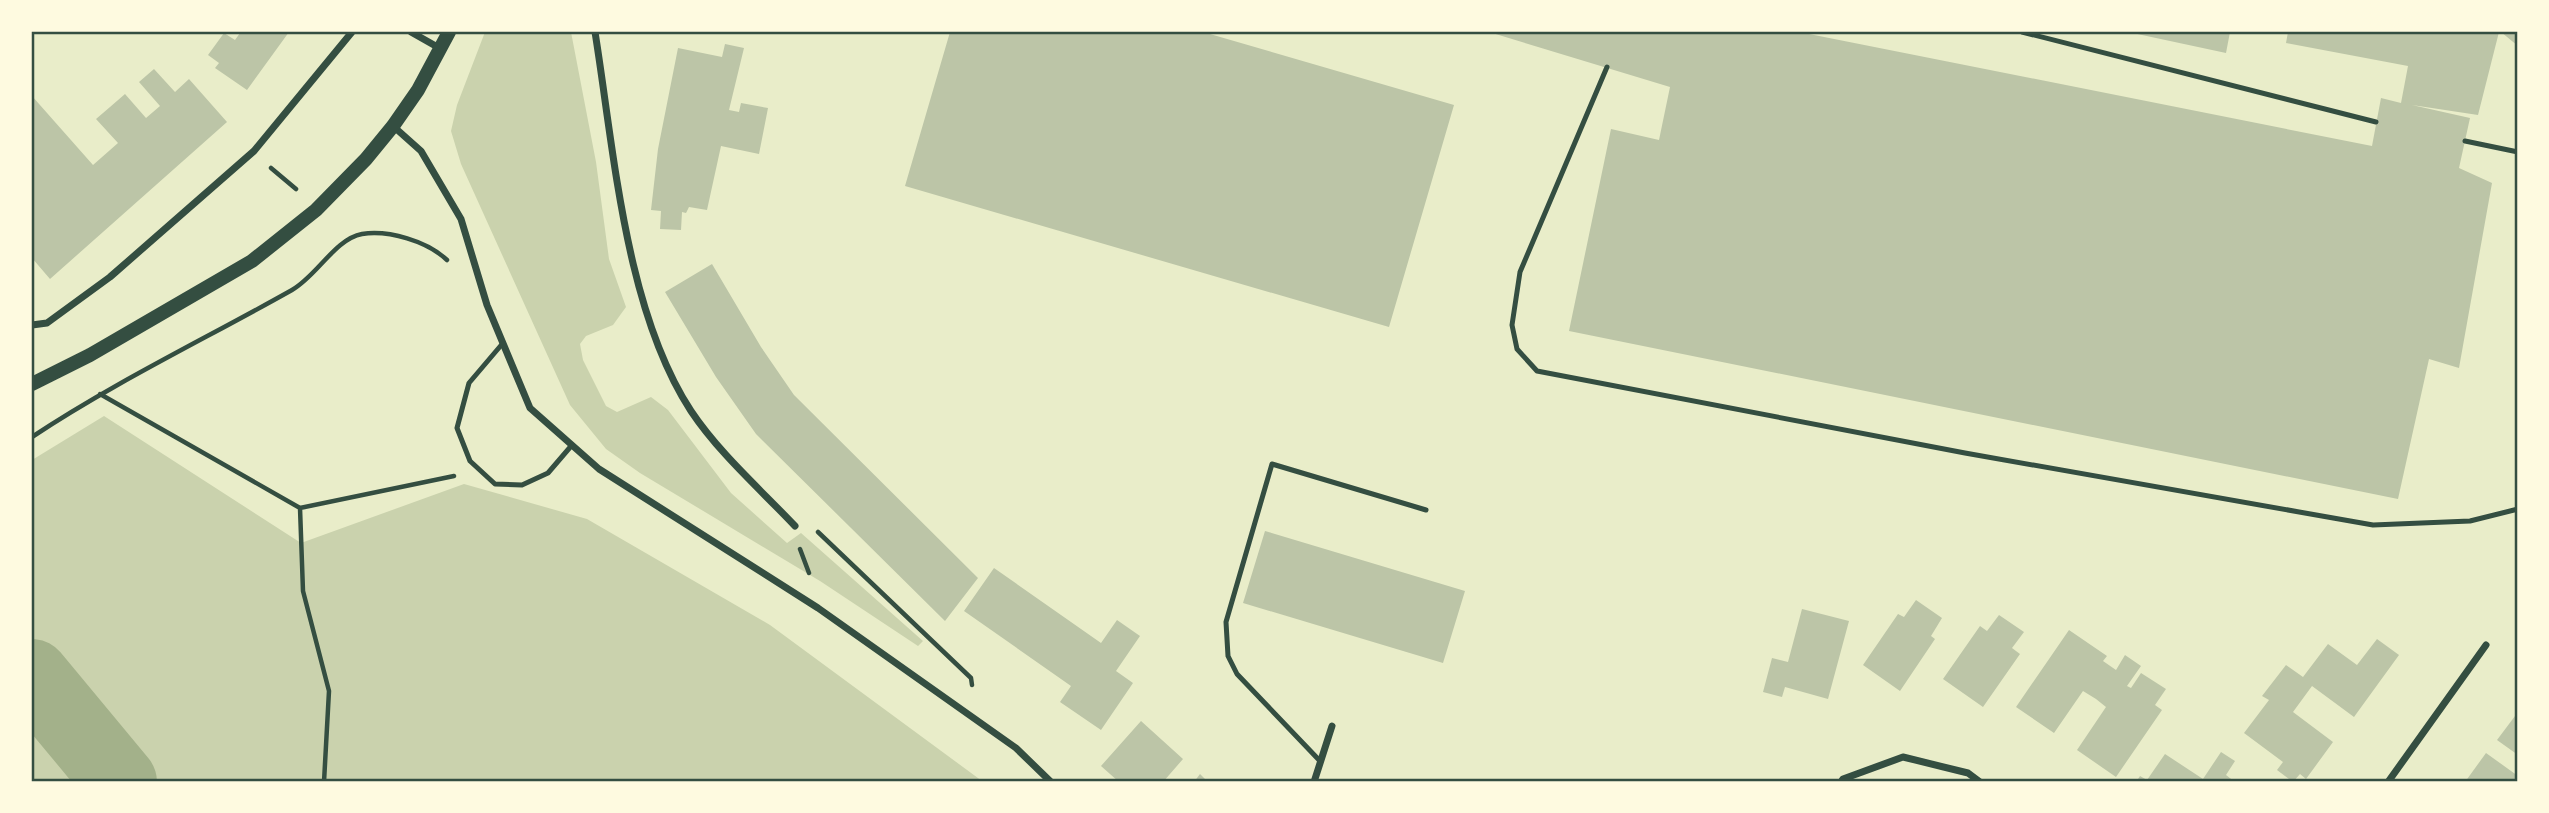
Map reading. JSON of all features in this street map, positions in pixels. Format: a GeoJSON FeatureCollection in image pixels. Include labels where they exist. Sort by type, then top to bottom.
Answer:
{"type":"FeatureCollection","features":[{"type":"Feature","properties":{"kind":"main road"},"geometry":{"type":"LineString","coordinates":[[32,384],[90,355],[251,261],[330,197],[393,126],[418,90],[449,32]]}},
{"type":"Feature","properties":{"kind":"street"},"geometry":{"type":"LineString","coordinates":[[32,325],[47,323],[110,277],[254,151],[352,32]]}},
{"type":"Feature","properties":{"kind":"street"},"geometry":{"type":"LineString","coordinates":[[411,32],[441,49]]}},
{"type":"Feature","properties":{"kind":"street"},"geometry":{"type":"LineString","coordinates":[[595,32],[624,218],[646,311],[664,362],[692,412],[795,526]]}},
{"type":"Feature","properties":{"kind":"street"},"geometry":{"type":"LineString","coordinates":[[393,126],[421,150],[461,219],[487,305],[530,408],[599,469],[818,608],[1016,748],[1051,782]]}},
{"type":"Feature","properties":{"kind":"street"},"geometry":{"type":"LineString","coordinates":[[2388,782],[2486,645]]}},
{"type":"Feature","properties":{"kind":"street"},"geometry":{"type":"LineString","coordinates":[[1314,782],[1332,726]]}},
{"type":"Feature","properties":{"kind":"street"},"geometry":{"type":"LineString","coordinates":[[1840,782],[1903,757],[1968,773],[1980,782]]}},
{"type":"Feature","properties":{"kind":"lane"},"geometry":{"type":"LineString","coordinates":[[2022,32],[2376,122]]}},
{"type":"Feature","properties":{"kind":"lane"},"geometry":{"type":"LineString","coordinates":[[1606,67],[1520,272],[1512,325],[1517,349],[1537,371],[1965,453],[2373,525],[2470,521],[2518,509]]}},
{"type":"Feature","properties":{"kind":"lane"},"geometry":{"type":"LineString","coordinates":[[2465,141],[2518,152]]}},
{"type":"Feature","properties":{"kind":"lane"},"geometry":{"type":"LineString","coordinates":[[503,343],[469,383],[457,428],[470,461],[495,484],[522,485],[548,473],[572,445]]}},
{"type":"Feature","properties":{"kind":"lane"},"geometry":{"type":"LineString","coordinates":[[1320,761],[1237,674],[1228,656],[1226,622],[1272,464],[1426,510]]}},
{"type":"Feature","properties":{"kind":"path"},"geometry":{"type":"LineString","coordinates":[[32,437],[99,394],[296,288],[345,240],[362,234],[380,234],[415,240],[452,265]]}},
{"type":"Feature","properties":{"kind":"path"},"geometry":{"type":"LineString","coordinates":[[99,394],[300,508],[481,471]]}},
{"type":"Feature","properties":{"kind":"path"},"geometry":{"type":"LineString","coordinates":[[300,508],[303,591],[329,691],[324,782]]}},
{"type":"Feature","properties":{"kind":"path"},"geometry":{"type":"LineString","coordinates":[[818,608],[806,562],[794,533],[795,526],[809,524],[971,678],[977,720]]}},
{"type":"Feature","properties":{"kind":"green space"},"geometry":{"type":"Polygon","coordinates":[[[485,32],[571,32],[596,162],[609,259],[626,307],[613,325],[586,336],[580,344],[583,360],[606,406],[617,412],[651,397],[668,410],[731,493],[787,543],[801,533],[923,641],[918,646],[820,581],[640,473],[606,449],[570,405],[461,164],[451,131],[457,105],[485,32]]]}},
{"type":"Feature","properties":{"kind":"green space"},"geometry":{"type":"Polygon","coordinates":[[[104,416],[301,543],[464,484],[587,519],[770,625],[982,781],[32,782],[32,460],[104,416]]]}},
{"type":"Feature","properties":{"kind":"building"},"geometry":{"type":"Polygon","coordinates":[[[237,32],[289,32],[247,90],[215,68],[219,63],[208,55],[224,33],[235,40],[240,33],[237,32]]]}},
{"type":"Feature","properties":{"kind":"building"},"geometry":{"type":"Polygon","coordinates":[[[950,32],[1203,32],[1454,105],[1389,327],[905,186],[950,32]]]}},
{"type":"Feature","properties":{"kind":"building"},"geometry":{"type":"Polygon","coordinates":[[[1489,32],[1799,32],[2372,146],[2381,98],[2401,103],[2408,66],[2286,43],[2288,32],[2499,32],[2478,115],[2412,105],[2470,118],[2459,168],[2492,183],[2459,368],[2429,359],[2398,499],[1569,331],[1611,129],[1659,140],[1670,87],[1489,32]]]}},
{"type":"Feature","properties":{"kind":"building"},"geometry":{"type":"Polygon","coordinates":[[[2128,32],[2230,32],[2226,53],[2128,32]]]}},
{"type":"Feature","properties":{"kind":"building"},"geometry":{"type":"Polygon","coordinates":[[[2501,32],[2518,32],[2518,46],[2501,32]]]}},
{"type":"Feature","properties":{"kind":"building"},"geometry":{"type":"Polygon","coordinates":[[[725,44],[744,48],[729,110],[739,112],[741,103],[768,108],[759,154],[721,146],[707,210],[689,207],[686,213],[682,212],[681,230],[660,229],[661,211],[651,210],[658,149],[678,48],[722,57],[725,44]]]}},
{"type":"Feature","properties":{"kind":"building"},"geometry":{"type":"Polygon","coordinates":[[[154,69],[175,92],[189,79],[227,122],[50,279],[32,258],[32,96],[93,165],[118,143],[96,119],[125,94],[146,118],[160,106],[139,82],[154,69]]]}},
{"type":"Feature","properties":{"kind":"building"},"geometry":{"type":"Polygon","coordinates":[[[712,264],[761,347],[794,395],[978,578],[945,621],[756,434],[716,377],[665,292],[712,264]]]}},
{"type":"Feature","properties":{"kind":"building"},"geometry":{"type":"Polygon","coordinates":[[[1265,531],[1465,591],[1443,663],[1243,603],[1265,531]]]}},
{"type":"Feature","properties":{"kind":"building"},"geometry":{"type":"Polygon","coordinates":[[[994,568],[1101,643],[1117,620],[1140,636],[1116,671],[1133,683],[1101,730],[1060,702],[1071,686],[964,611],[994,568]]]}},
{"type":"Feature","properties":{"kind":"building"},"geometry":{"type":"Polygon","coordinates":[[[1916,600],[1942,618],[1931,636],[1935,639],[1900,691],[1863,665],[1898,614],[1904,617],[1916,600]]]}},
{"type":"Feature","properties":{"kind":"building"},"geometry":{"type":"Polygon","coordinates":[[[1802,609],[1849,621],[1828,699],[1785,687],[1782,697],[1763,692],[1772,658],[1788,662],[1802,609]]]}},
{"type":"Feature","properties":{"kind":"building"},"geometry":{"type":"Polygon","coordinates":[[[1999,615],[2024,632],[2012,648],[2020,654],[1983,707],[1943,679],[1980,626],[1987,631],[1999,615]]]}},
{"type":"Feature","properties":{"kind":"building"},"geometry":{"type":"Polygon","coordinates":[[[2069,630],[2107,656],[2103,661],[2116,670],[2125,655],[2141,666],[2127,686],[2131,688],[2141,673],[2166,689],[2155,705],[2162,710],[2116,777],[2077,750],[2106,707],[2096,699],[2083,691],[2054,733],[2016,707],[2069,630]]]}},
{"type":"Feature","properties":{"kind":"building"},"geometry":{"type":"Polygon","coordinates":[[[2377,639],[2399,655],[2354,717],[2312,686],[2293,712],[2333,742],[2306,779],[2300,774],[2293,782],[2277,770],[2283,762],[2244,733],[2269,700],[2262,696],[2286,665],[2303,677],[2328,644],[2357,665],[2377,639]]]}},
{"type":"Feature","properties":{"kind":"building"},"geometry":{"type":"Polygon","coordinates":[[[2518,712],[2518,755],[2497,740],[2518,712]]]}},
{"type":"Feature","properties":{"kind":"building"},"geometry":{"type":"Polygon","coordinates":[[[1141,721],[1183,759],[1163,782],[1119,782],[1101,766],[1141,721]]]}},
{"type":"Feature","properties":{"kind":"building"},"geometry":{"type":"Polygon","coordinates":[[[2221,752],[2235,761],[2226,775],[2235,782],[2136,782],[2140,776],[2147,780],[2165,754],[2203,779],[2221,752]]]}},
{"type":"Feature","properties":{"kind":"building"},"geometry":{"type":"Polygon","coordinates":[[[2486,753],[2518,776],[2518,782],[2465,782],[2486,753]]]}},
{"type":"Feature","properties":{"kind":"building"},"geometry":{"type":"Polygon","coordinates":[[[1200,774],[1208,782],[1194,782],[1200,774]]]}},
{"type":"Feature","properties":{"kind":"waterway"},"geometry":{"type":"LineString","coordinates":[[32,676],[120,782]]}}]}
